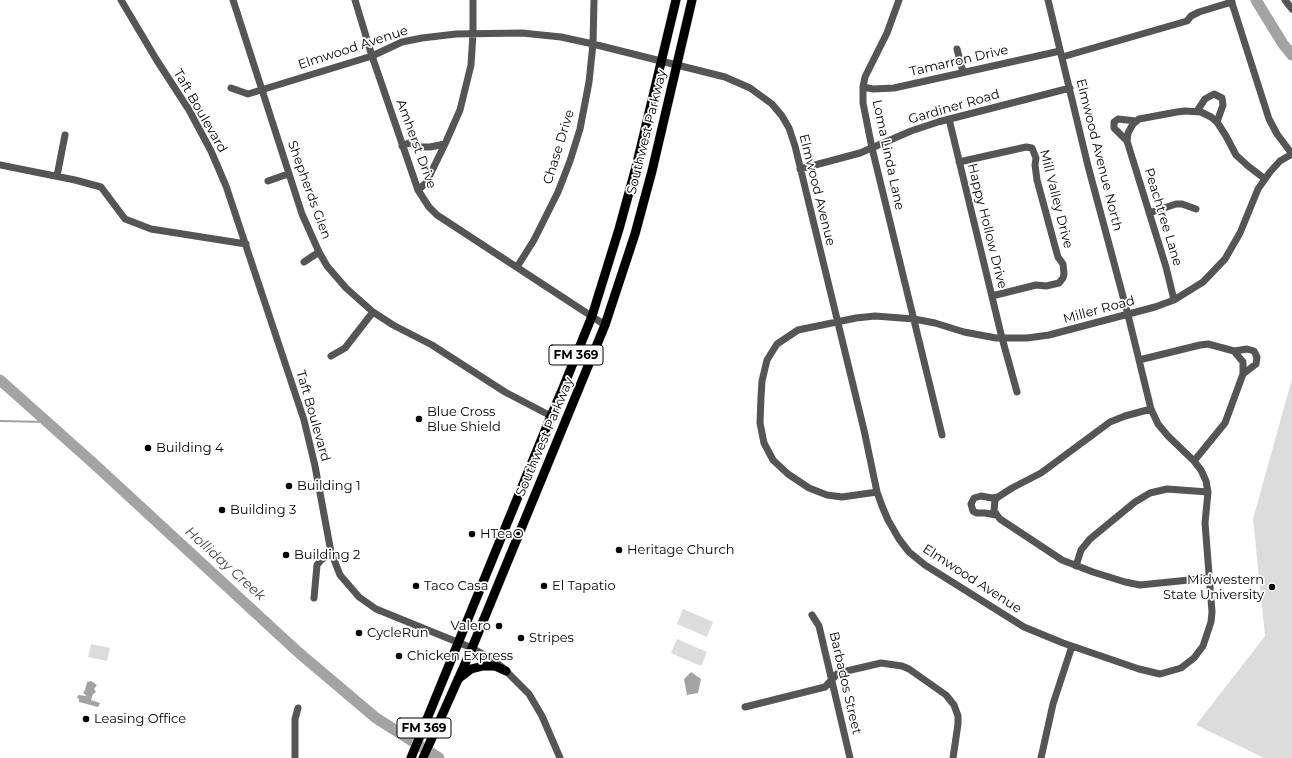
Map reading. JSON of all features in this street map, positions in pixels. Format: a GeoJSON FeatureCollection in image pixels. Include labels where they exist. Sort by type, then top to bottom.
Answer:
{"type":"FeatureCollection","features":[{"type":"Feature","properties":{"kind":"main road","name":"Southwest Parkway"},"geometry":{"type":"LineString","coordinates":[[411,758],[437,698],[458,643],[592,316],[614,247],[636,167],[676,0]]}},
{"type":"Feature","properties":{"kind":"main road","name":"Southwest Parkway"},"geometry":{"type":"LineString","coordinates":[[423,758],[472,648],[605,325],[629,251],[652,171],[692,0]]}},
{"type":"Feature","properties":{"kind":"main road"},"geometry":{"type":"LineString","coordinates":[[614,247],[629,251]]}},
{"type":"Feature","properties":{"kind":"main road"},"geometry":{"type":"LineString","coordinates":[[500,540],[514,544]]}},
{"type":"Feature","properties":{"kind":"main road"},"geometry":{"type":"LineString","coordinates":[[457,680],[472,669],[483,666],[495,666],[506,671]]}},
{"type":"Feature","properties":{"kind":"street","name":"Taft Boulevard"},"geometry":{"type":"LineString","coordinates":[[121,0],[156,59],[189,110],[226,186],[304,420],[315,466],[331,552],[340,575],[359,597],[376,608],[472,648],[490,658],[506,671],[529,694],[542,716],[560,758]]}},
{"type":"Feature","properties":{"kind":"street","name":"Shepherds Glen"},"geometry":{"type":"LineString","coordinates":[[233,0],[306,228],[328,266],[346,288],[373,312],[393,325],[432,345],[505,392],[551,416]]}},
{"type":"Feature","properties":{"kind":"street","name":"Amherst Drive"},"geometry":{"type":"LineString","coordinates":[[355,0],[402,146],[418,190],[429,207],[437,215],[605,325]]}},
{"type":"Feature","properties":{"kind":"street"},"geometry":{"type":"LineString","coordinates":[[418,190],[426,183],[460,110],[470,65],[473,34],[473,0]]}},
{"type":"Feature","properties":{"kind":"street","name":"Chase Drive"},"geometry":{"type":"LineString","coordinates":[[517,268],[534,240],[558,192],[580,129],[589,82],[593,44],[594,0]]}},
{"type":"Feature","properties":{"kind":"street","name":"Loma Linda Lane"},"geometry":{"type":"LineString","coordinates":[[899,0],[887,33],[868,68],[863,87],[863,103],[872,148],[942,435]]}},
{"type":"Feature","properties":{"kind":"street","name":"Elmwood Avenue North"},"geometry":{"type":"LineString","coordinates":[[1048,0],[1088,166],[1128,315],[1150,409],[1158,424],[1168,436],[1194,461],[1201,470],[1206,481],[1208,492]]}},
{"type":"Feature","properties":{"kind":"street"},"geometry":{"type":"LineString","coordinates":[[1285,0],[1292,9]]}},
{"type":"Feature","properties":{"kind":"street"},"geometry":{"type":"LineString","coordinates":[[1232,1],[1269,119],[1277,134],[1292,154]]}},
{"type":"Feature","properties":{"kind":"street","name":"Tamarron Drive"},"geometry":{"type":"LineString","coordinates":[[863,87],[872,89],[894,88],[963,72],[1061,54],[1186,21],[1191,16],[1232,1]]}},
{"type":"Feature","properties":{"kind":"street","name":"Elmwood Avenue"},"geometry":{"type":"LineString","coordinates":[[231,88],[248,94],[372,56],[402,42],[456,34],[522,33],[561,37],[724,77],[750,88],[764,97],[776,109],[789,128],[795,146],[882,506],[893,530],[909,552],[917,559],[1035,633],[1152,673],[1160,674],[1181,668],[1194,658],[1207,639],[1212,612],[1205,523],[1208,492]]}},
{"type":"Feature","properties":{"kind":"street"},"geometry":{"type":"LineString","coordinates":[[957,49],[963,72]]}},
{"type":"Feature","properties":{"kind":"street","name":"Gardiner Road"},"geometry":{"type":"LineString","coordinates":[[800,169],[844,158],[911,131],[949,119],[1070,88]]}},
{"type":"Feature","properties":{"kind":"street"},"geometry":{"type":"LineString","coordinates":[[1197,111],[1205,99],[1214,94],[1222,98],[1224,105],[1217,122]]}},
{"type":"Feature","properties":{"kind":"street","name":"Peachtree Lane"},"geometry":{"type":"LineString","coordinates":[[1174,300],[1166,267],[1127,141],[1114,128],[1114,122],[1118,119],[1136,121],[1177,112],[1197,111],[1211,117],[1217,122],[1236,155],[1265,179]]}},
{"type":"Feature","properties":{"kind":"street","name":"Happy Hollow Drive"},"geometry":{"type":"LineString","coordinates":[[949,119],[1002,338],[1017,392]]}},
{"type":"Feature","properties":{"kind":"street"},"geometry":{"type":"LineString","coordinates":[[1127,141],[1130,128],[1136,121]]}},
{"type":"Feature","properties":{"kind":"street"},"geometry":{"type":"LineString","coordinates":[[57,176],[65,135]]}},
{"type":"Feature","properties":{"kind":"street"},"geometry":{"type":"LineString","coordinates":[[402,146],[409,143],[422,147],[445,144]]}},
{"type":"Feature","properties":{"kind":"street","name":"Mill Valley Drive"},"geometry":{"type":"LineString","coordinates":[[959,162],[1026,147],[1032,148],[1036,158],[1035,165],[1037,180],[1058,257],[1063,264],[1064,274],[1059,283],[1046,286],[1036,285],[992,296]]}},
{"type":"Feature","properties":{"kind":"street","name":"Miller Road"},"geometry":{"type":"LineString","coordinates":[[878,492],[842,497],[827,495],[809,488],[788,474],[773,460],[764,443],[760,423],[764,370],[776,344],[798,330],[875,316],[914,319],[935,323],[964,332],[1002,338],[1049,335],[1155,307],[1174,300],[1203,282],[1225,259],[1240,233],[1253,200],[1265,179],[1280,161],[1292,154]]}},
{"type":"Feature","properties":{"kind":"street"},"geometry":{"type":"LineString","coordinates":[[0,164],[101,187],[125,219],[151,229],[246,244]]}},
{"type":"Feature","properties":{"kind":"street"},"geometry":{"type":"LineString","coordinates":[[268,181],[288,174]]}},
{"type":"Feature","properties":{"kind":"street"},"geometry":{"type":"LineString","coordinates":[[1149,212],[1176,204],[1182,204],[1196,209]]}},
{"type":"Feature","properties":{"kind":"street"},"geometry":{"type":"LineString","coordinates":[[304,262],[319,252]]}},
{"type":"Feature","properties":{"kind":"street"},"geometry":{"type":"LineString","coordinates":[[332,356],[344,348],[373,312]]}},
{"type":"Feature","properties":{"kind":"street"},"geometry":{"type":"LineString","coordinates":[[1139,360],[1200,345],[1214,345],[1234,351],[1247,349],[1254,351],[1257,357],[1256,364],[1243,374]]}},
{"type":"Feature","properties":{"kind":"street"},"geometry":{"type":"LineString","coordinates":[[1194,461],[1225,423],[1243,374],[1242,362],[1234,351]]}},
{"type":"Feature","properties":{"kind":"street"},"geometry":{"type":"LineString","coordinates":[[996,515],[993,506],[998,497],[1041,473],[1110,422],[1150,409]]}},
{"type":"Feature","properties":{"kind":"street"},"geometry":{"type":"LineString","coordinates":[[1076,566],[1081,550],[1090,539],[1135,502],[1150,493],[1167,489],[1208,492]]}},
{"type":"Feature","properties":{"kind":"street"},"geometry":{"type":"LineString","coordinates":[[998,497],[992,498],[981,496],[974,498],[971,504],[973,511],[977,513],[996,515],[1062,560],[1076,566],[1125,582],[1140,585],[1209,578]]}},
{"type":"Feature","properties":{"kind":"street"},"geometry":{"type":"LineString","coordinates":[[314,598],[317,565],[320,560],[328,556],[331,552]]}},
{"type":"Feature","properties":{"kind":"street","name":"Barbados Street"},"geometry":{"type":"LineString","coordinates":[[812,615],[819,626],[850,758]]}},
{"type":"Feature","properties":{"kind":"street"},"geometry":{"type":"LineString","coordinates":[[1041,758],[1053,704],[1072,646]]}},
{"type":"Feature","properties":{"kind":"street"},"geometry":{"type":"LineString","coordinates":[[745,707],[825,687],[838,673],[881,663],[893,664],[909,669],[946,695],[954,704],[958,716],[958,724],[953,758]]}},
{"type":"Feature","properties":{"kind":"street"},"geometry":{"type":"LineString","coordinates":[[295,758],[295,719],[298,708]]}},
{"type":"Feature","properties":{"kind":"shaded area","name":"Midwestern State University"},"geometry":{"type":"Polygon","coordinates":[[[1292,379],[1292,758],[1264,758],[1196,725],[1265,636],[1253,519],[1292,379]]]}},
{"type":"Feature","properties":{"kind":"shaded area"},"geometry":{"type":"Polygon","coordinates":[[[683,609],[713,622],[707,637],[677,624],[683,609]]]}},
{"type":"Feature","properties":{"kind":"shaded area"},"geometry":{"type":"Polygon","coordinates":[[[677,639],[707,652],[701,666],[671,653],[677,639]]]}},
{"type":"Feature","properties":{"kind":"shaded area"},"geometry":{"type":"Polygon","coordinates":[[[91,644],[110,648],[107,661],[88,657],[91,644]]]}},
{"type":"Feature","properties":{"kind":"shaded area"},"geometry":{"type":"Polygon","coordinates":[[[691,672],[701,679],[698,693],[687,695],[684,679],[691,672]]]}},
{"type":"Feature","properties":{"kind":"shaded area"},"geometry":{"type":"Polygon","coordinates":[[[91,681],[97,685],[94,689],[96,692],[93,694],[91,700],[100,703],[98,707],[79,702],[79,699],[77,698],[78,695],[87,696],[83,693],[87,682],[91,681]]]}},
{"type":"Feature","properties":{"kind":"waterway"},"geometry":{"type":"LineString","coordinates":[[1256,0],[1283,44],[1292,55]]}},
{"type":"Feature","properties":{"kind":"waterway","name":"Holliday Creek"},"geometry":{"type":"LineString","coordinates":[[0,380],[92,462],[298,652],[376,718],[439,758]]}},
{"type":"Feature","properties":{"kind":"waterway"},"geometry":{"type":"LineString","coordinates":[[0,421],[47,422]]}},
{"type":"Feature","properties":{"kind":"place","name":"Blue Cross Blue Shield"},"geometry":{"type":"Point","coordinates":[419,419]}},
{"type":"Feature","properties":{"kind":"place","name":"Building 4"},"geometry":{"type":"Point","coordinates":[148,448]}},
{"type":"Feature","properties":{"kind":"place","name":"Building 1"},"geometry":{"type":"Point","coordinates":[289,486]}},
{"type":"Feature","properties":{"kind":"place","name":"Building 3"},"geometry":{"type":"Point","coordinates":[222,510]}},
{"type":"Feature","properties":{"kind":"place","name":"HTeaO"},"geometry":{"type":"Point","coordinates":[472,534]}},
{"type":"Feature","properties":{"kind":"place","name":"Heritage Church"},"geometry":{"type":"Point","coordinates":[619,550]}},
{"type":"Feature","properties":{"kind":"place","name":"Building 2"},"geometry":{"type":"Point","coordinates":[286,555]}},
{"type":"Feature","properties":{"kind":"place","name":"Taco Casa"},"geometry":{"type":"Point","coordinates":[416,586]}},
{"type":"Feature","properties":{"kind":"place","name":"El Tapatio"},"geometry":{"type":"Point","coordinates":[544,586]}},
{"type":"Feature","properties":{"kind":"place","name":"Midwestern State University"},"geometry":{"type":"Point","coordinates":[1272,587]}},
{"type":"Feature","properties":{"kind":"place","name":"Valero"},"geometry":{"type":"Point","coordinates":[499,626]}},
{"type":"Feature","properties":{"kind":"place","name":"CycleRun"},"geometry":{"type":"Point","coordinates":[359,633]}},
{"type":"Feature","properties":{"kind":"place","name":"Stripes"},"geometry":{"type":"Point","coordinates":[521,638]}},
{"type":"Feature","properties":{"kind":"place","name":"Chicken Express"},"geometry":{"type":"Point","coordinates":[399,656]}},
{"type":"Feature","properties":{"kind":"place","name":"Leasing Office"},"geometry":{"type":"Point","coordinates":[86,719]}}]}
